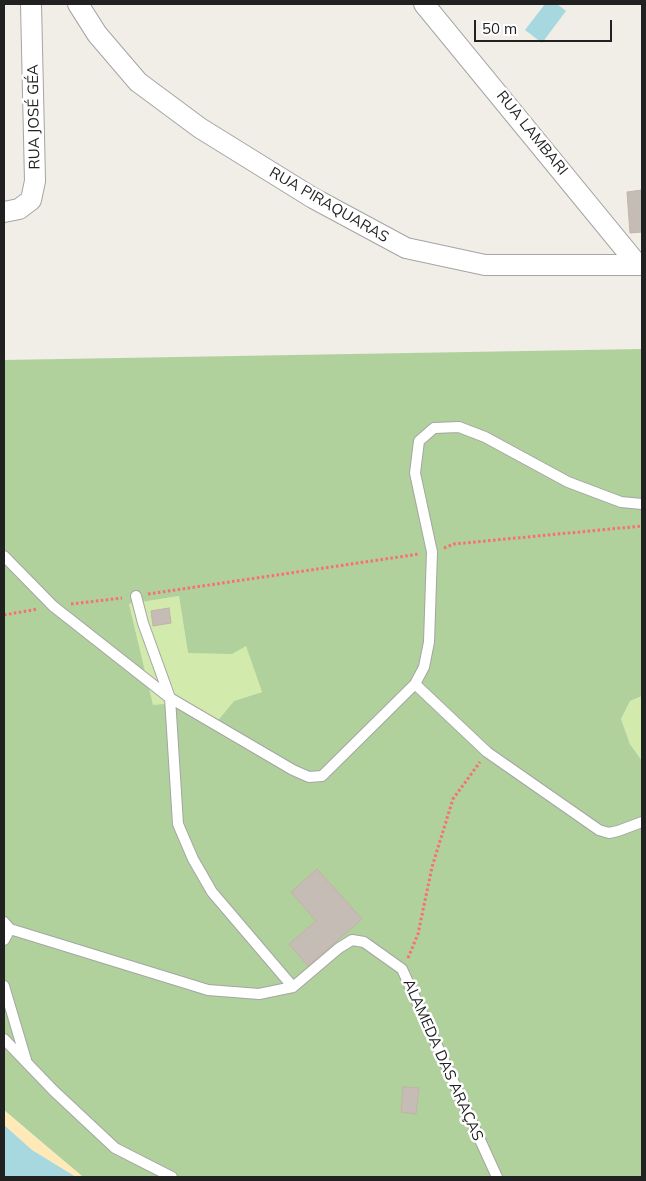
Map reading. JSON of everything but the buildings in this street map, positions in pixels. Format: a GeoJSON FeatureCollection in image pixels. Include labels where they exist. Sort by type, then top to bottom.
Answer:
{"type":"FeatureCollection","features":[{"type":"Feature","properties":{"kind":"street","name":"RUA JOSÉ GÉA"},"geometry":{"type":"LineString","coordinates":[[4,212],[19,209],[31,200],[35,181],[31,4]]}},
{"type":"Feature","properties":{"kind":"street","name":"RUA PIRAQUARAS"},"geometry":{"type":"LineString","coordinates":[[78,4],[97,34],[138,82],[192,123],[314,198],[406,248],[485,265],[640,265]]}},
{"type":"Feature","properties":{"kind":"street","name":"RUA LAMBARI"},"geometry":{"type":"LineString","coordinates":[[424,4],[640,265]]}},
{"type":"Feature","properties":{"kind":"lane"},"geometry":{"type":"LineString","coordinates":[[4,556],[53,606],[170,698],[293,770],[309,777],[316,777],[322,776],[335,765],[415,684],[424,667],[430,642],[432,552],[415,473],[420,441],[434,428],[459,427],[485,436],[568,482],[621,502],[642,504]]}},
{"type":"Feature","properties":{"kind":"lane"},"geometry":{"type":"LineString","coordinates":[[4,940],[7,925],[208,990],[259,994],[294,987],[212,892],[189,850],[178,824],[170,698],[143,623],[136,596]]}},
{"type":"Feature","properties":{"kind":"lane"},"geometry":{"type":"LineString","coordinates":[[415,684],[487,752],[599,830],[608,833],[642,822]]}},
{"type":"Feature","properties":{"kind":"lane","name":"ALAMEDA DAS ARAÇAS"},"geometry":{"type":"LineString","coordinates":[[294,987],[339,948],[352,940],[364,942],[402,969],[497,1177]]}},
{"type":"Feature","properties":{"kind":"lane"},"geometry":{"type":"LineString","coordinates":[[4,986],[26,1060]]}},
{"type":"Feature","properties":{"kind":"lane"},"geometry":{"type":"LineString","coordinates":[[4,1039],[54,1091],[115,1148],[172,1177]]}},
{"type":"Feature","properties":{"kind":"path"},"geometry":{"type":"LineString","coordinates":[[4,615],[53,606],[136,596],[432,552],[454,544],[642,526]]}},
{"type":"Feature","properties":{"kind":"path"},"geometry":{"type":"LineString","coordinates":[[402,969],[418,934],[432,866],[453,799],[487,752]]}},
{"type":"Feature","properties":{"kind":"green space"},"geometry":{"type":"Polygon","coordinates":[[[642,349],[642,696],[630,701],[621,719],[630,744],[642,761],[642,1177],[83,1177],[4,1110],[4,360],[642,349]],[[179,596],[129,604],[153,705],[176,703],[215,724],[234,701],[262,692],[246,646],[232,654],[188,653],[179,596]]]}},
{"type":"Feature","properties":{"kind":"green space"},"geometry":{"type":"Polygon","coordinates":[[[179,596],[188,653],[246,645],[262,692],[234,701],[215,724],[153,706],[129,604],[179,596]]]}},
{"type":"Feature","properties":{"kind":"green space"},"geometry":{"type":"Polygon","coordinates":[[[642,696],[642,761],[630,744],[621,719],[630,701],[642,696]]]}},
{"type":"Feature","properties":{"kind":"sand"},"geometry":{"type":"Polygon","coordinates":[[[4,1110],[83,1177],[76,1177],[32,1150],[4,1125],[4,1110]]]}},
{"type":"Feature","properties":{"kind":"water"},"geometry":{"type":"Polygon","coordinates":[[[545,4],[557,4],[566,11],[542,43],[525,30],[545,4]]]}},
{"type":"Feature","properties":{"kind":"water"},"geometry":{"type":"Polygon","coordinates":[[[4,1125],[32,1150],[76,1177],[4,1177],[4,1125]]]}}]}
